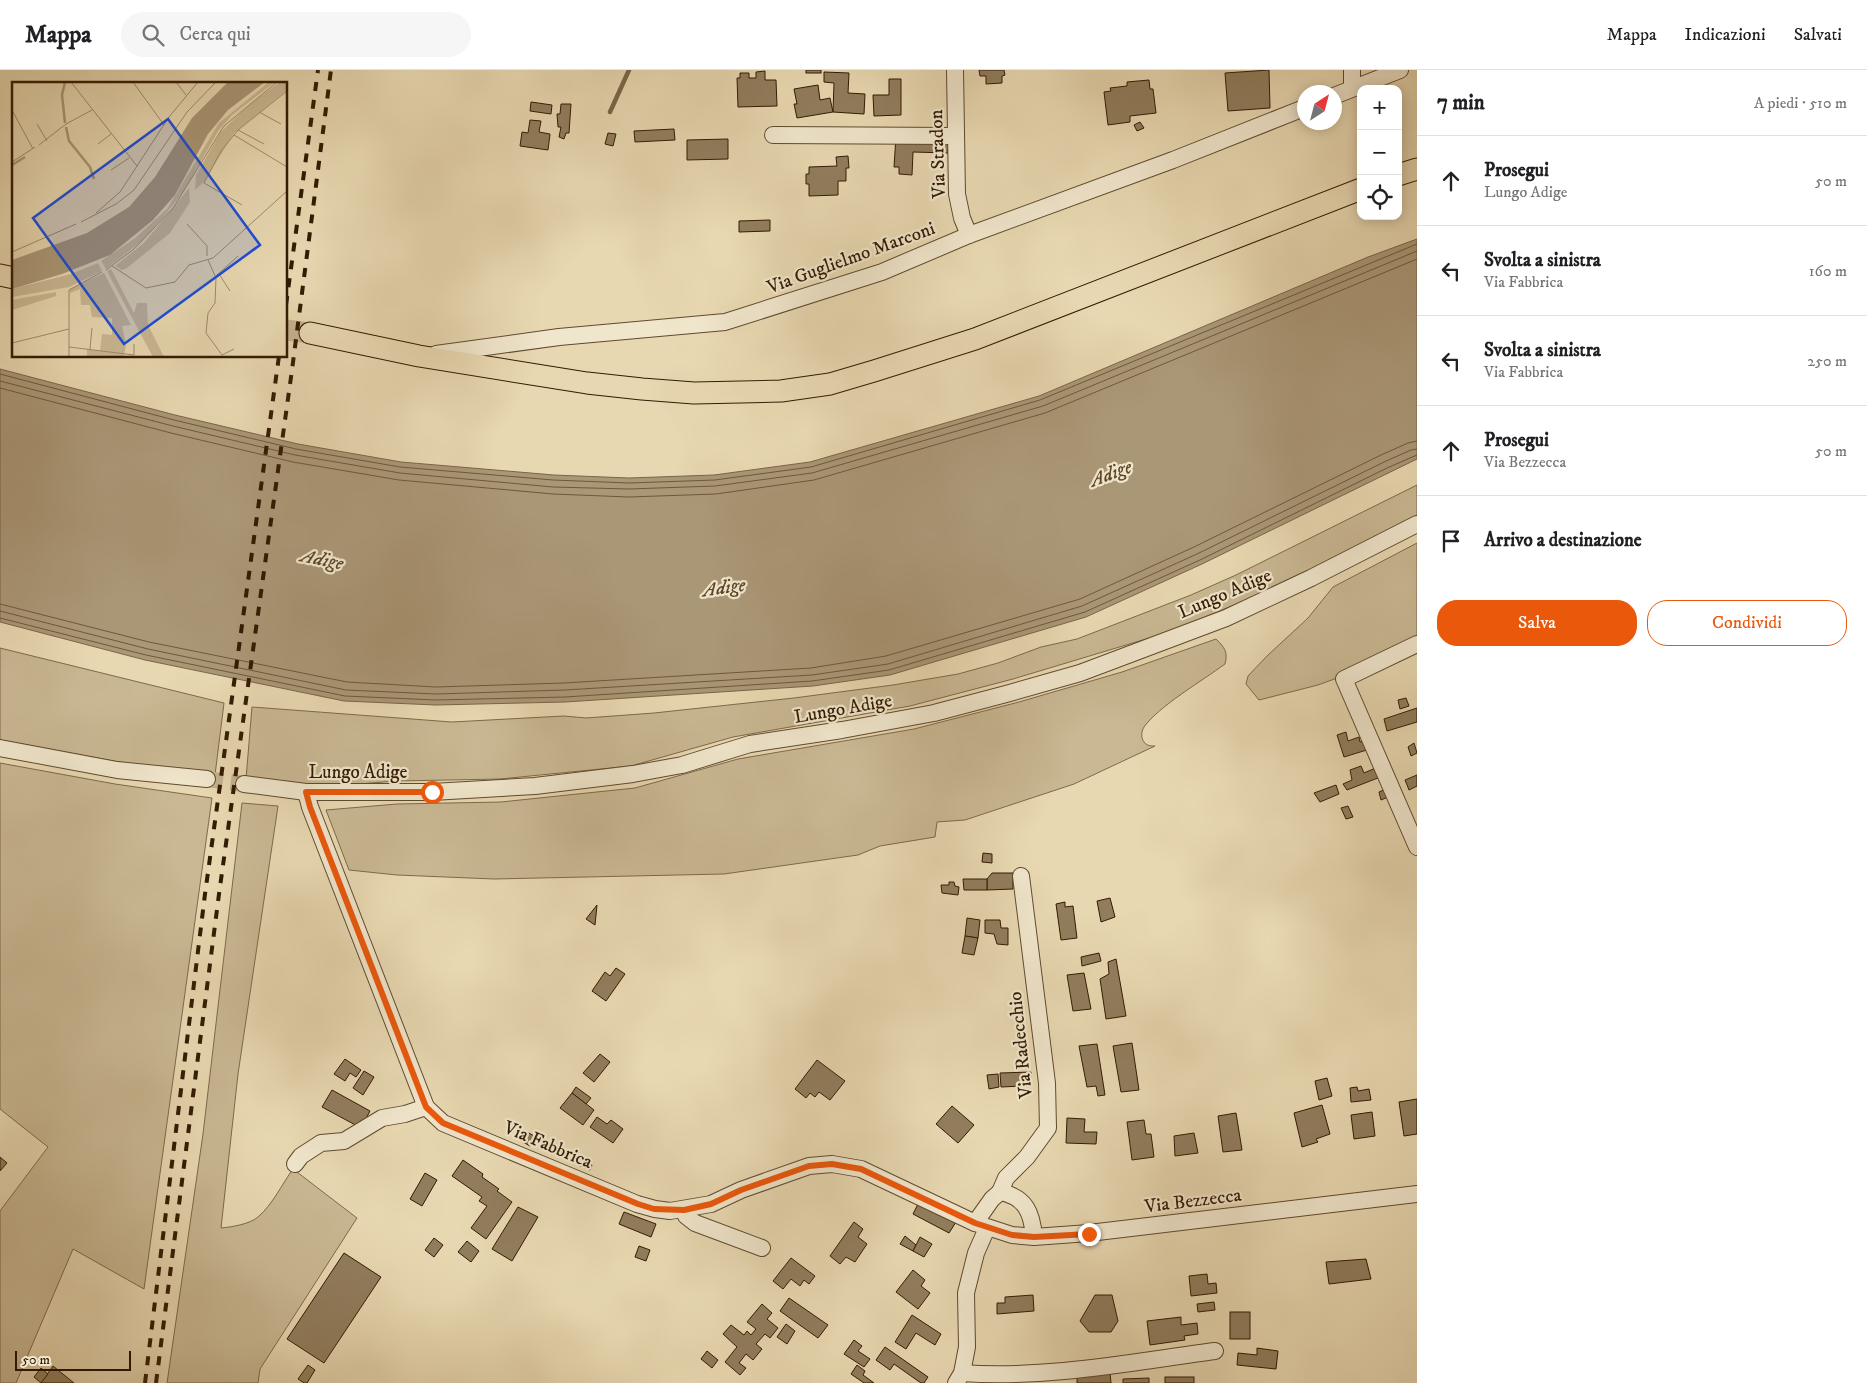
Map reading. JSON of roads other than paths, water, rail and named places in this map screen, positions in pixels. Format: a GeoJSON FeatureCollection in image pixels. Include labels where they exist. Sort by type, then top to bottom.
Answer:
{"type":"FeatureCollection","features":[{"type":"Feature","properties":{"kind":"main road"},"geometry":{"type":"LineString","coordinates":[[1402,174],[1417,169]]}},
{"type":"Feature","properties":{"kind":"main road"},"geometry":{"type":"LineString","coordinates":[[310,334],[419,356],[587,383],[694,393],[781,391],[830,384],[874,372],[975,339],[1357,191]]}},
{"type":"Feature","properties":{"kind":"street","name":"Via Stradon"},"geometry":{"type":"LineString","coordinates":[[955,70],[957,194],[962,218],[969,235]]}},
{"type":"Feature","properties":{"kind":"street"},"geometry":{"type":"LineString","coordinates":[[1352,70],[1352,88]]}},
{"type":"Feature","properties":{"kind":"street"},"geometry":{"type":"LineString","coordinates":[[1342,92],[1400,70]]}},
{"type":"Feature","properties":{"kind":"street","name":"Via Guglielmo Marconi"},"geometry":{"type":"LineString","coordinates":[[419,356],[559,336],[724,322],[882,272],[969,235],[1173,160],[1297,111]]}},
{"type":"Feature","properties":{"kind":"street"},"geometry":{"type":"LineString","coordinates":[[773,135],[956,136]]}},
{"type":"Feature","properties":{"kind":"street","name":"Lungo Adige"},"geometry":{"type":"LineString","coordinates":[[244,784],[306,792],[432,792],[535,786],[633,774],[682,765],[750,744],[934,713],[1080,673],[1226,618],[1311,578],[1417,524]]}},
{"type":"Feature","properties":{"kind":"street"},"geometry":{"type":"LineString","coordinates":[[1417,644],[1344,679],[1417,846]]}},
{"type":"Feature","properties":{"kind":"street"},"geometry":{"type":"LineString","coordinates":[[0,748],[117,770],[207,779]]}},
{"type":"Feature","properties":{"kind":"street","name":"Via Fabbrica"},"geometry":{"type":"LineString","coordinates":[[306,792],[310,807],[426,1107],[443,1123],[654,1209],[684,1210],[711,1204],[741,1190],[809,1166],[832,1164],[861,1169],[981,1226]]}},
{"type":"Feature","properties":{"kind":"street","name":"Via Radecchio"},"geometry":{"type":"LineString","coordinates":[[1021,876],[1047,1083],[1048,1128],[1027,1157],[1006,1178],[1000,1192],[992,1199],[981,1226],[966,1294],[967,1347],[959,1378],[996,1379],[1215,1351]]}},
{"type":"Feature","properties":{"kind":"street"},"geometry":{"type":"LineString","coordinates":[[295,1164],[301,1156],[321,1143],[344,1141],[382,1118],[405,1114],[426,1107]]}},
{"type":"Feature","properties":{"kind":"street"},"geometry":{"type":"LineString","coordinates":[[1000,1192],[1010,1194],[1026,1205],[1033,1222],[1034,1237]]}},
{"type":"Feature","properties":{"kind":"street","name":"Via Bezzecca"},"geometry":{"type":"LineString","coordinates":[[981,1226],[1012,1235],[1034,1237],[1089,1234],[1417,1194]]}},
{"type":"Feature","properties":{"kind":"street"},"geometry":{"type":"LineString","coordinates":[[684,1210],[690,1221],[762,1248]]}},
{"type":"Feature","properties":{"kind":"water","name":"Adige"},"geometry":{"type":"Polygon","coordinates":[[[1417,239],[1417,459],[1202,564],[1086,617],[890,675],[813,686],[565,702],[436,705],[344,701],[145,660],[0,622],[0,369],[175,415],[298,444],[401,462],[554,475],[629,478],[714,475],[810,462],[1039,396],[1368,257],[1417,239]]]}},
{"type":"Feature","properties":{"kind":"waterway"},"geometry":{"type":"LineString","coordinates":[[610,112],[629,70]]}},
{"type":"Feature","properties":{"kind":"tunnel"},"geometry":{"type":"LineString","coordinates":[[288,330],[310,333]]}},
{"type":"Feature","properties":{"kind":"tunnel"},"geometry":{"type":"LineString","coordinates":[[207,779],[244,784]]}},
{"type":"Feature","properties":{"kind":"railway"},"geometry":{"type":"LineString","coordinates":[[288,290],[318,70]]}},
{"type":"Feature","properties":{"kind":"railway"},"geometry":{"type":"LineString","coordinates":[[156,1383],[219,894],[292,370],[331,70]]}},
{"type":"Feature","properties":{"kind":"railway"},"geometry":{"type":"LineString","coordinates":[[145,1383],[205,894],[279,358]]}}]}
